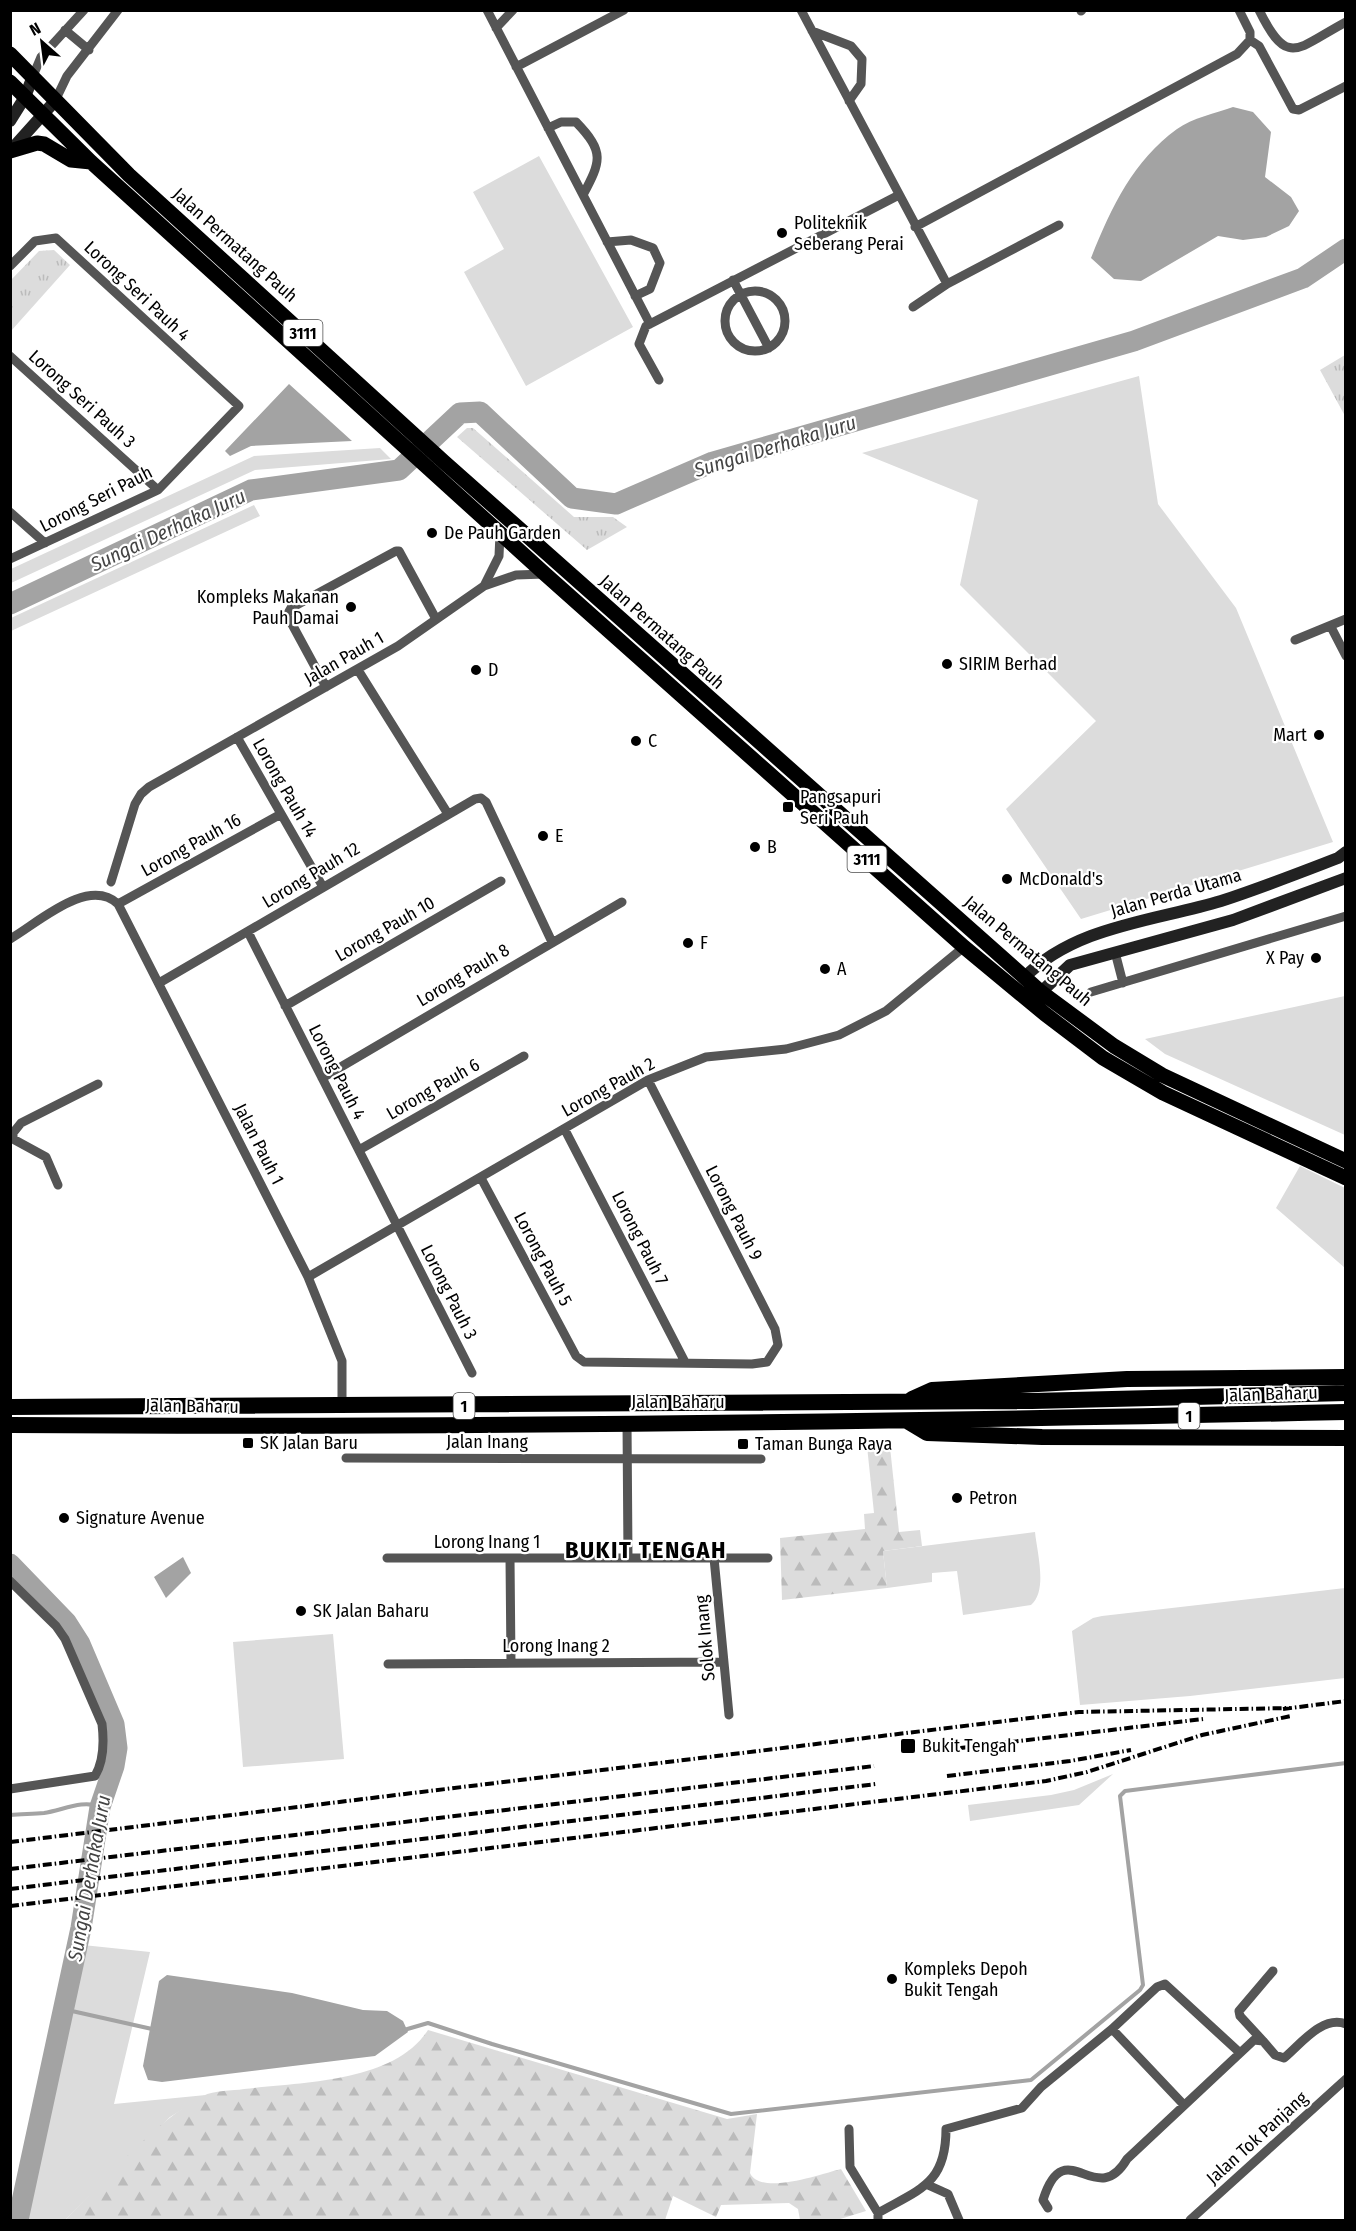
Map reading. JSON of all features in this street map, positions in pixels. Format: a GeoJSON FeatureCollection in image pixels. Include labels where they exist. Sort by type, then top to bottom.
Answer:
{"type":"FeatureCollection","features":[{"type":"Feature","properties":{"kind":"highway"},"geometry":{"type":"LineString","coordinates":[[906,1402],[932,1390],[954,1388],[1126,1379],[1346,1377]]}},
{"type":"Feature","properties":{"kind":"highway","name":"Jalan Baharu"},"geometry":{"type":"LineString","coordinates":[[17,1407],[342,1407],[1032,1401],[1346,1393]]}},
{"type":"Feature","properties":{"kind":"highway","name":"Jalan Baharu"},"geometry":{"type":"LineString","coordinates":[[18,1426],[315,1426],[1032,1419],[1346,1412]]}},
{"type":"Feature","properties":{"kind":"highway"},"geometry":{"type":"LineString","coordinates":[[906,1420],[927,1433],[1054,1437],[1346,1438]]}},
{"type":"Feature","properties":{"kind":"main road","name":"Jalan Permatang Pauh"},"geometry":{"type":"LineString","coordinates":[[10,54],[129,175],[398,419],[439,468],[500,534],[964,947],[1087,1045],[1144,1083],[1346,1178]]}},
{"type":"Feature","properties":{"kind":"main road","name":"Jalan Permatang Pauh"},"geometry":{"type":"LineString","coordinates":[[10,82],[91,162],[388,432],[439,468],[1041,992],[1114,1046],[1162,1075],[1346,1161]]}},
{"type":"Feature","properties":{"kind":"main road"},"geometry":{"type":"LineString","coordinates":[[10,151],[37,143],[44,144],[71,160],[91,162]]}},
{"type":"Feature","properties":{"kind":"street"},"geometry":{"type":"LineString","coordinates":[[10,121],[25,97],[41,57],[84,10]]}},
{"type":"Feature","properties":{"kind":"street"},"geometry":{"type":"LineString","coordinates":[[10,151],[55,101],[67,76],[118,10]]}},
{"type":"Feature","properties":{"kind":"street"},"geometry":{"type":"LineString","coordinates":[[487,10],[650,324]]}},
{"type":"Feature","properties":{"kind":"street"},"geometry":{"type":"LineString","coordinates":[[496,28],[513,10]]}},
{"type":"Feature","properties":{"kind":"street"},"geometry":{"type":"LineString","coordinates":[[516,67],[624,10]]}},
{"type":"Feature","properties":{"kind":"street"},"geometry":{"type":"LineString","coordinates":[[915,226],[1238,54],[1250,40],[1250,32],[1239,10]]}},
{"type":"Feature","properties":{"kind":"street"},"geometry":{"type":"LineString","coordinates":[[1258,10],[1272,36],[1286,48],[1296,49],[1346,22]]}},
{"type":"Feature","properties":{"kind":"street"},"geometry":{"type":"LineString","coordinates":[[804,12],[947,284]]}},
{"type":"Feature","properties":{"kind":"street"},"geometry":{"type":"LineString","coordinates":[[65,30],[89,50]]}},
{"type":"Feature","properties":{"kind":"street"},"geometry":{"type":"LineString","coordinates":[[812,31],[851,46],[862,59],[861,84],[849,101]]}},
{"type":"Feature","properties":{"kind":"street"},"geometry":{"type":"LineString","coordinates":[[1250,40],[1259,46],[1293,109],[1299,110],[1346,86]]}},
{"type":"Feature","properties":{"kind":"street"},"geometry":{"type":"LineString","coordinates":[[548,128],[561,122],[576,123],[593,139],[599,158],[583,195]]}},
{"type":"Feature","properties":{"kind":"street"},"geometry":{"type":"LineString","coordinates":[[659,380],[639,344],[646,326],[899,195]]}},
{"type":"Feature","properties":{"kind":"street"},"geometry":{"type":"LineString","coordinates":[[913,306],[947,284],[1059,225]]}},
{"type":"Feature","properties":{"kind":"street","name":"Lorong Seri Pauh 4"},"geometry":{"type":"LineString","coordinates":[[10,266],[35,241],[56,238],[238,406]]}},
{"type":"Feature","properties":{"kind":"street"},"geometry":{"type":"LineString","coordinates":[[607,242],[632,240],[652,248],[660,263],[650,289],[635,296]]}},
{"type":"Feature","properties":{"kind":"street"},"geometry":{"type":"LineString","coordinates":[[733,280],[769,348]]}},
{"type":"Feature","properties":{"kind":"street"},"geometry":{"type":"LineString","coordinates":[[761,291],[771,295],[784,312],[783,332],[769,348],[750,351],[741,349],[728,336],[724,317],[733,300],[740,294],[761,291]]}},
{"type":"Feature","properties":{"kind":"street","name":"Lorong Seri Pauh 3"},"geometry":{"type":"LineString","coordinates":[[10,356],[158,490]]}},
{"type":"Feature","properties":{"kind":"street","name":"Lorong Seri Pauh"},"geometry":{"type":"LineString","coordinates":[[10,559],[158,490],[238,406]]}},
{"type":"Feature","properties":{"kind":"street"},"geometry":{"type":"LineString","coordinates":[[10,512],[45,543]]}},
{"type":"Feature","properties":{"kind":"street","name":"Jalan Pauh 1"},"geometry":{"type":"LineString","coordinates":[[484,586],[500,556],[500,534]]}},
{"type":"Feature","properties":{"kind":"street"},"geometry":{"type":"LineString","coordinates":[[326,687],[287,615],[291,608],[396,550],[399,551],[436,619]]}},
{"type":"Feature","properties":{"kind":"street","name":"Jalan Pauh 1"},"geometry":{"type":"LineString","coordinates":[[111,882],[135,804],[141,794],[237,737],[358,670],[484,586],[516,575],[544,574]]}},
{"type":"Feature","properties":{"kind":"street"},"geometry":{"type":"LineString","coordinates":[[1295,640],[1346,619]]}},
{"type":"Feature","properties":{"kind":"street"},"geometry":{"type":"LineString","coordinates":[[1331,627],[1346,656]]}},
{"type":"Feature","properties":{"kind":"street"},"geometry":{"type":"LineString","coordinates":[[358,670],[448,814]]}},
{"type":"Feature","properties":{"kind":"street","name":"Lorong Pauh 14"},"geometry":{"type":"LineString","coordinates":[[237,737],[323,887]]}},
{"type":"Feature","properties":{"kind":"street","name":"Lorong Pauh 12"},"geometry":{"type":"LineString","coordinates":[[159,983],[448,814],[481,798],[486,802],[552,942]]}},
{"type":"Feature","properties":{"kind":"street","name":"Lorong Pauh 16"},"geometry":{"type":"LineString","coordinates":[[118,904],[281,814]]}},
{"type":"Feature","properties":{"kind":"street","name":"Jalan Perda Utama"},"geometry":{"type":"LineString","coordinates":[[1024,978],[1048,955],[1078,940],[1222,900],[1331,861],[1346,852]]}},
{"type":"Feature","properties":{"kind":"street"},"geometry":{"type":"LineString","coordinates":[[1041,992],[1070,965],[1233,920],[1346,878]]}},
{"type":"Feature","properties":{"kind":"street","name":"Lorong Pauh 10"},"geometry":{"type":"LineString","coordinates":[[285,1006],[501,881]]}},
{"type":"Feature","properties":{"kind":"street"},"geometry":{"type":"LineString","coordinates":[[10,939],[81,896],[96,894],[111,898],[118,904]]}},
{"type":"Feature","properties":{"kind":"street","name":"Lorong Pauh 8"},"geometry":{"type":"LineString","coordinates":[[322,1078],[622,902]]}},
{"type":"Feature","properties":{"kind":"street","name":"Jalan Pauh 1"},"geometry":{"type":"LineString","coordinates":[[118,904],[308,1277],[342,1361],[342,1407]]}},
{"type":"Feature","properties":{"kind":"street"},"geometry":{"type":"LineString","coordinates":[[1091,992],[1346,916]]}},
{"type":"Feature","properties":{"kind":"street","name":"Lorong Pauh 4"},"geometry":{"type":"LineString","coordinates":[[248,932],[397,1226]]}},
{"type":"Feature","properties":{"kind":"street","name":"Lorong Pauh 2"},"geometry":{"type":"LineString","coordinates":[[308,1277],[648,1080],[706,1057],[786,1049],[839,1035],[886,1011],[964,947]]}},
{"type":"Feature","properties":{"kind":"street"},"geometry":{"type":"LineString","coordinates":[[1115,952],[1123,983]]}},
{"type":"Feature","properties":{"kind":"street","name":"Lorong Pauh 6"},"geometry":{"type":"LineString","coordinates":[[359,1150],[524,1056]]}},
{"type":"Feature","properties":{"kind":"street","name":"Lorong Pauh 9"},"geometry":{"type":"LineString","coordinates":[[648,1080],[775,1329],[778,1346],[767,1362],[752,1364],[685,1362]]}},
{"type":"Feature","properties":{"kind":"street"},"geometry":{"type":"LineString","coordinates":[[58,1185],[46,1157],[13,1139],[13,1133],[21,1123],[98,1084]]}},
{"type":"Feature","properties":{"kind":"street","name":"Lorong Pauh 7"},"geometry":{"type":"LineString","coordinates":[[565,1130],[685,1362]]}},
{"type":"Feature","properties":{"kind":"street","name":"Lorong Pauh 5"},"geometry":{"type":"LineString","coordinates":[[481,1178],[576,1356],[584,1362],[685,1362]]}},
{"type":"Feature","properties":{"kind":"street","name":"Lorong Pauh 3"},"geometry":{"type":"LineString","coordinates":[[397,1226],[472,1373]]}},
{"type":"Feature","properties":{"kind":"street"},"geometry":{"type":"LineString","coordinates":[[627,1422],[628,1558]]}},
{"type":"Feature","properties":{"kind":"street","name":"Jalan Inang"},"geometry":{"type":"LineString","coordinates":[[346,1458],[761,1459]]}},
{"type":"Feature","properties":{"kind":"street","name":"Lorong Inang 1"},"geometry":{"type":"LineString","coordinates":[[387,1558],[768,1558]]}},
{"type":"Feature","properties":{"kind":"street"},"geometry":{"type":"LineString","coordinates":[[510,1558],[511,1663]]}},
{"type":"Feature","properties":{"kind":"street","name":"Solok Inang"},"geometry":{"type":"LineString","coordinates":[[714,1558],[729,1715]]}},
{"type":"Feature","properties":{"kind":"street"},"geometry":{"type":"LineString","coordinates":[[10,1581],[56,1626],[65,1639],[102,1724],[104,1738],[99,1768],[95,1776],[10,1789]]}},
{"type":"Feature","properties":{"kind":"street","name":"Lorong Inang 2"},"geometry":{"type":"LineString","coordinates":[[388,1664],[724,1662]]}},
{"type":"Feature","properties":{"kind":"street"},"geometry":{"type":"LineString","coordinates":[[1273,1971],[1239,2011],[1240,2016],[1275,2055],[1284,2058],[1319,2028],[1332,2021],[1346,2024]]}},
{"type":"Feature","properties":{"kind":"street"},"geometry":{"type":"LineString","coordinates":[[849,2129],[850,2168],[878,2217],[927,2185],[944,2159],[946,2129],[1022,2108],[1041,2087],[1112,2029],[1157,1987],[1165,1984],[1239,2052]]}},
{"type":"Feature","properties":{"kind":"street"},"geometry":{"type":"LineString","coordinates":[[1112,2029],[1184,2105]]}},
{"type":"Feature","properties":{"kind":"street"},"geometry":{"type":"LineString","coordinates":[[1048,2208],[1043,2200],[1048,2182],[1057,2174],[1065,2169],[1072,2169],[1096,2178],[1111,2178],[1239,2052],[1254,2040],[1263,2040]]}},
{"type":"Feature","properties":{"kind":"street","name":"Jalan Tok Panjang"},"geometry":{"type":"LineString","coordinates":[[1193,2220],[1346,2079]]}},
{"type":"Feature","properties":{"kind":"street"},"geometry":{"type":"LineString","coordinates":[[927,2185],[948,2194],[959,2220]]}},
{"type":"Feature","properties":{"kind":"green space"},"geometry":{"type":"Polygon","coordinates":[[[539,156],[633,327],[526,386],[464,272],[504,249],[473,192],[539,156]]]}},
{"type":"Feature","properties":{"kind":"green space"},"geometry":{"type":"Polygon","coordinates":[[[54,250],[70,265],[11,331],[11,280],[39,251],[54,250]]]}},
{"type":"Feature","properties":{"kind":"green space"},"geometry":{"type":"Polygon","coordinates":[[[1345,355],[1345,416],[1320,370],[1345,355]]]}},
{"type":"Feature","properties":{"kind":"green space"},"geometry":{"type":"Polygon","coordinates":[[[1139,376],[1158,504],[1236,608],[1333,842],[1081,919],[1006,809],[1096,721],[960,585],[978,500],[862,453],[1139,376]]]}},
{"type":"Feature","properties":{"kind":"green space"},"geometry":{"type":"Polygon","coordinates":[[[467,428],[473,428],[574,517],[613,517],[627,527],[587,550],[457,437],[467,428]]]}},
{"type":"Feature","properties":{"kind":"green space"},"geometry":{"type":"Polygon","coordinates":[[[380,448],[391,459],[255,470],[11,583],[11,569],[254,456],[380,448]]]}},
{"type":"Feature","properties":{"kind":"green space"},"geometry":{"type":"Polygon","coordinates":[[[254,505],[260,516],[11,631],[11,618],[254,505]]]}},
{"type":"Feature","properties":{"kind":"green space"},"geometry":{"type":"Polygon","coordinates":[[[1345,996],[1345,1135],[1165,1054],[1145,1039],[1345,996]]]}},
{"type":"Feature","properties":{"kind":"green space"},"geometry":{"type":"Polygon","coordinates":[[[1300,1166],[1345,1188],[1345,1268],[1276,1208],[1300,1166]]]}},
{"type":"Feature","properties":{"kind":"green space"},"geometry":{"type":"Polygon","coordinates":[[[867,1446],[890,1447],[899,1532],[920,1530],[922,1546],[883,1551],[887,1588],[782,1600],[780,1538],[865,1529],[864,1514],[874,1513],[867,1446]]]}},
{"type":"Feature","properties":{"kind":"green space"},"geometry":{"type":"Polygon","coordinates":[[[1035,1532],[1040,1581],[1036,1599],[1031,1605],[963,1615],[957,1571],[932,1573],[932,1582],[887,1588],[883,1551],[1035,1532]]]}},
{"type":"Feature","properties":{"kind":"green space"},"geometry":{"type":"Polygon","coordinates":[[[1345,1588],[1345,1678],[1190,1696],[1080,1705],[1072,1631],[1093,1618],[1345,1588]]]}},
{"type":"Feature","properties":{"kind":"green space"},"geometry":{"type":"Polygon","coordinates":[[[333,1634],[344,1759],[243,1767],[233,1642],[333,1634]]]}},
{"type":"Feature","properties":{"kind":"green space"},"geometry":{"type":"Polygon","coordinates":[[[1113,1774],[1079,1805],[970,1821],[968,1805],[1051,1795],[1074,1790],[1113,1774]]]}},
{"type":"Feature","properties":{"kind":"green space"},"geometry":{"type":"Polygon","coordinates":[[[83,1945],[150,1952],[114,2104],[206,2095],[170,2117],[65,2220],[22,2220],[83,1945]]]}},
{"type":"Feature","properties":{"kind":"green space"},"geometry":{"type":"Polygon","coordinates":[[[428,2030],[727,2119],[757,2114],[750,2173],[756,2180],[766,2183],[792,2182],[841,2169],[866,2211],[837,2220],[800,2220],[798,2209],[789,2203],[721,2205],[716,2217],[673,2196],[665,2220],[65,2220],[148,2136],[166,2120],[203,2096],[218,2092],[345,2077],[370,2070],[393,2061],[413,2047],[428,2030]]]}},
{"type":"Feature","properties":{"kind":"shaded area"},"geometry":{"type":"Polygon","coordinates":[[[1233,107],[1253,112],[1271,132],[1265,177],[1291,197],[1299,211],[1289,226],[1266,237],[1243,240],[1218,236],[1141,281],[1114,279],[1091,258],[1115,204],[1136,171],[1161,142],[1183,125],[1233,107]]]}},
{"type":"Feature","properties":{"kind":"shaded area"},"geometry":{"type":"Polygon","coordinates":[[[289,384],[352,441],[251,446],[230,456],[225,451],[289,384]]]}},
{"type":"Feature","properties":{"kind":"shaded area"},"geometry":{"type":"Polygon","coordinates":[[[183,1557],[191,1573],[166,1598],[154,1577],[183,1557]]]}},
{"type":"Feature","properties":{"kind":"shaded area"},"geometry":{"type":"Polygon","coordinates":[[[167,1975],[292,1993],[363,2010],[387,2011],[403,2021],[408,2032],[375,2056],[162,2082],[148,2080],[143,2066],[159,1981],[167,1975]]]}},
{"type":"Feature","properties":{"kind":"waterway","name":"Sungai Derhaka Juru"},"geometry":{"type":"LineString","coordinates":[[10,604],[251,490],[399,470],[460,413],[480,412],[572,498],[616,504],[713,462],[1134,341],[1303,278],[1346,249]]}},
{"type":"Feature","properties":{"kind":"waterway","name":"Sungai Derhaka Juru"},"geometry":{"type":"LineString","coordinates":[[10,1564],[66,1622],[80,1644],[114,1724],[117,1748],[114,1766],[100,1807],[81,1928],[18,2220]]}},
{"type":"Feature","properties":{"kind":"waterway"},"geometry":{"type":"LineString","coordinates":[[404,2030],[428,2023],[731,2114],[1031,2080],[1140,1990],[1143,1985],[1120,1796],[1125,1791],[1346,1763]]}},
{"type":"Feature","properties":{"kind":"waterway"},"geometry":{"type":"LineString","coordinates":[[10,1815],[44,1813],[86,1804],[100,1807]]}},
{"type":"Feature","properties":{"kind":"waterway"},"geometry":{"type":"LineString","coordinates":[[63,2009],[152,2029]]}},
{"type":"Feature","properties":{"kind":"railway"},"geometry":{"type":"LineString","coordinates":[[1283,1709],[1346,1701]]}},
{"type":"Feature","properties":{"kind":"railway"},"geometry":{"type":"LineString","coordinates":[[10,1842],[1079,1712],[1290,1708]]}},
{"type":"Feature","properties":{"kind":"railway"},"geometry":{"type":"LineString","coordinates":[[10,1906],[1046,1781],[1087,1772],[1202,1735],[1291,1716]]}},
{"type":"Feature","properties":{"kind":"railway"},"geometry":{"type":"LineString","coordinates":[[944,1750],[1203,1719]]}},
{"type":"Feature","properties":{"kind":"railway"},"geometry":{"type":"LineString","coordinates":[[947,1776],[1070,1761],[1131,1750]]}},
{"type":"Feature","properties":{"kind":"railway"},"geometry":{"type":"LineString","coordinates":[[10,1869],[874,1766]]}},
{"type":"Feature","properties":{"kind":"railway"},"geometry":{"type":"LineString","coordinates":[[10,1889],[876,1784]]}},
{"type":"Feature","properties":{"kind":"place","name":"Politeknik Seberang Perai"},"geometry":{"type":"Point","coordinates":[782,233]}},
{"type":"Feature","properties":{"kind":"place","name":"De Pauh Garden"},"geometry":{"type":"Point","coordinates":[432,533]}},
{"type":"Feature","properties":{"kind":"place","name":"Kompleks Makanan Pauh Damai"},"geometry":{"type":"Point","coordinates":[351,607]}},
{"type":"Feature","properties":{"kind":"place","name":"SIRIM Berhad"},"geometry":{"type":"Point","coordinates":[947,664]}},
{"type":"Feature","properties":{"kind":"place","name":"D"},"geometry":{"type":"Point","coordinates":[476,670]}},
{"type":"Feature","properties":{"kind":"place","name":"Mart"},"geometry":{"type":"Point","coordinates":[1319,735]}},
{"type":"Feature","properties":{"kind":"place","name":"C"},"geometry":{"type":"Point","coordinates":[636,741]}},
{"type":"Feature","properties":{"kind":"place","name":"Pangsapuri Seri Pauh"},"geometry":{"type":"Point","coordinates":[788,807]}},
{"type":"Feature","properties":{"kind":"place","name":"E"},"geometry":{"type":"Point","coordinates":[543,836]}},
{"type":"Feature","properties":{"kind":"place","name":"B"},"geometry":{"type":"Point","coordinates":[755,847]}},
{"type":"Feature","properties":{"kind":"place","name":"McDonald's"},"geometry":{"type":"Point","coordinates":[1007,879]}},
{"type":"Feature","properties":{"kind":"place","name":"F"},"geometry":{"type":"Point","coordinates":[688,943]}},
{"type":"Feature","properties":{"kind":"place","name":"X Pay"},"geometry":{"type":"Point","coordinates":[1316,958]}},
{"type":"Feature","properties":{"kind":"place","name":"A"},"geometry":{"type":"Point","coordinates":[825,969]}},
{"type":"Feature","properties":{"kind":"place","name":"SK Jalan Baru"},"geometry":{"type":"Point","coordinates":[248,1443]}},
{"type":"Feature","properties":{"kind":"place","name":"Taman Bunga Raya"},"geometry":{"type":"Point","coordinates":[743,1444]}},
{"type":"Feature","properties":{"kind":"place","name":"Petron"},"geometry":{"type":"Point","coordinates":[957,1498]}},
{"type":"Feature","properties":{"kind":"place","name":"Signature Avenue"},"geometry":{"type":"Point","coordinates":[64,1518]}},
{"type":"Feature","properties":{"kind":"place","name":"SK Jalan Baharu"},"geometry":{"type":"Point","coordinates":[301,1611]}},
{"type":"Feature","properties":{"kind":"place","name":"Bukit Tengah"},"geometry":{"type":"Point","coordinates":[908,1746]}},
{"type":"Feature","properties":{"kind":"place","name":"Kompleks Depoh Bukit Tengah"},"geometry":{"type":"Point","coordinates":[892,1979]}},
{"type":"Feature","properties":{"kind":"district","name":"BUKIT TENGAH"},"geometry":{"type":"Point","coordinates":[646,1550]}}]}
